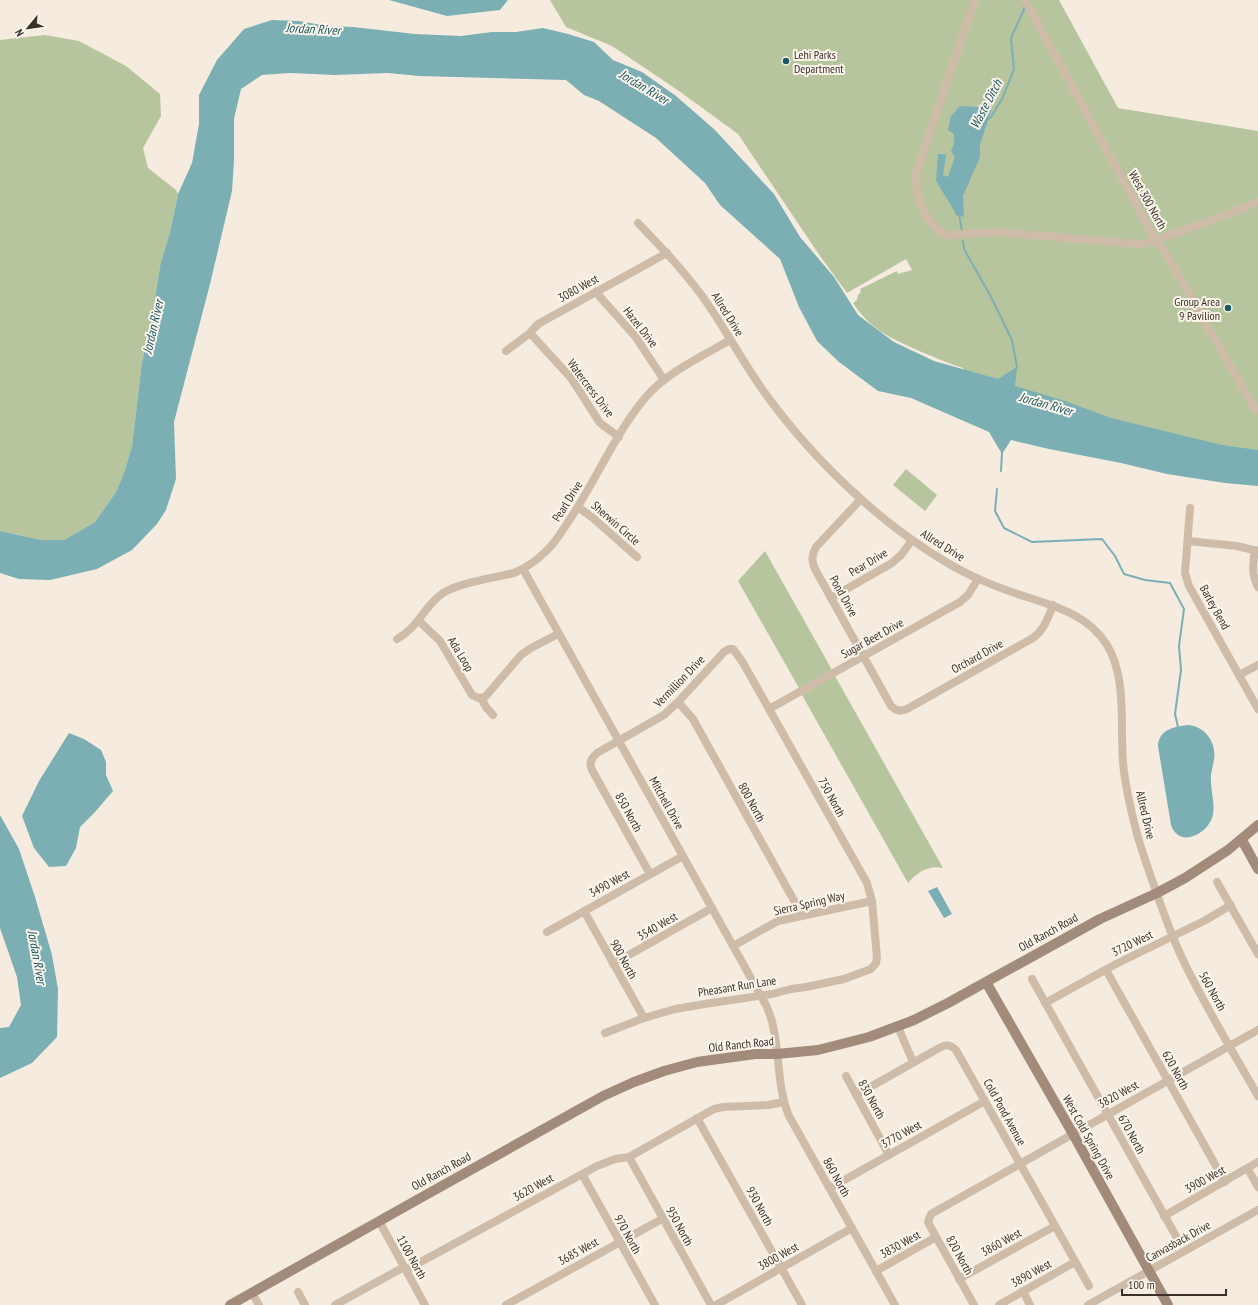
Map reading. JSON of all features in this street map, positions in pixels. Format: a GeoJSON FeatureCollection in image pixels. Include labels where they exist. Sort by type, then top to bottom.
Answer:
{"type":"FeatureCollection","features":[{"type":"Feature","properties":{"kind":"street"},"geometry":{"type":"LineString","coordinates":[[975,0],[916,174],[920,206],[931,224],[945,235],[998,232],[1132,245],[1144,244],[1258,202]]}},
{"type":"Feature","properties":{"kind":"street","name":"West 300 North"},"geometry":{"type":"LineString","coordinates":[[1024,0],[1155,239],[1166,254],[1256,409]]}},
{"type":"Feature","properties":{"kind":"street","name":"Allred Drive"},"geometry":{"type":"LineString","coordinates":[[638,223],[667,253],[698,290],[715,314],[758,383],[787,421],[826,465],[861,499],[912,540],[946,561],[978,579],[1073,614],[1092,627],[1106,644],[1117,668],[1120,686],[1123,762],[1127,789],[1138,836],[1157,893]]}},
{"type":"Feature","properties":{"kind":"street","name":"3080 West"},"geometry":{"type":"LineString","coordinates":[[506,351],[530,333],[538,324],[667,253]]}},
{"type":"Feature","properties":{"kind":"street","name":"Hazel Drive"},"geometry":{"type":"LineString","coordinates":[[597,291],[600,297],[635,336],[664,380]]}},
{"type":"Feature","properties":{"kind":"street","name":"Watercress Drive"},"geometry":{"type":"LineString","coordinates":[[530,333],[575,384],[597,420],[619,437]]}},
{"type":"Feature","properties":{"kind":"street","name":"Pearl Drive"},"geometry":{"type":"LineString","coordinates":[[397,639],[410,631],[437,597],[449,589],[514,573],[523,569],[540,557],[551,546],[578,507],[619,437],[646,397],[674,373],[730,340]]}},
{"type":"Feature","properties":{"kind":"street","name":"Pond Drive"},"geometry":{"type":"LineString","coordinates":[[861,499],[816,547],[813,554],[813,565],[891,706],[898,711]]}},
{"type":"Feature","properties":{"kind":"street","name":"Sherwin Circle"},"geometry":{"type":"LineString","coordinates":[[578,507],[594,518],[637,557]]}},
{"type":"Feature","properties":{"kind":"street","name":"Barley Bend"},"geometry":{"type":"LineString","coordinates":[[1190,508],[1185,573],[1186,579],[1258,709]]}},
{"type":"Feature","properties":{"kind":"street","name":"Pear Drive"},"geometry":{"type":"LineString","coordinates":[[831,598],[892,563],[901,555],[912,540]]}},
{"type":"Feature","properties":{"kind":"street"},"geometry":{"type":"LineString","coordinates":[[1188,541],[1237,546],[1257,551],[1252,567],[1254,579],[1258,587]]}},
{"type":"Feature","properties":{"kind":"street","name":"Mitchell Drive"},"geometry":{"type":"LineString","coordinates":[[523,569],[761,996],[772,1020],[777,1054]]}},
{"type":"Feature","properties":{"kind":"street","name":"Sugar Beet Drive"},"geometry":{"type":"LineString","coordinates":[[769,709],[960,602],[968,595],[978,579]]}},
{"type":"Feature","properties":{"kind":"street","name":"Orchard Drive"},"geometry":{"type":"LineString","coordinates":[[898,711],[907,709],[1033,638],[1040,632],[1045,624],[1052,605]]}},
{"type":"Feature","properties":{"kind":"street","name":"Ada Loop"},"geometry":{"type":"LineString","coordinates":[[419,621],[440,641],[472,695],[481,698],[493,715]]}},
{"type":"Feature","properties":{"kind":"street"},"geometry":{"type":"LineString","coordinates":[[481,698],[485,697],[521,655],[558,634]]}},
{"type":"Feature","properties":{"kind":"street","name":"Vermillion Drive"},"geometry":{"type":"LineString","coordinates":[[591,760],[597,753],[664,716],[724,652],[729,649],[733,649]]}},
{"type":"Feature","properties":{"kind":"street","name":"750 North"},"geometry":{"type":"LineString","coordinates":[[733,649],[742,661],[867,884],[872,901],[878,958],[873,967]]}},
{"type":"Feature","properties":{"kind":"street"},"geometry":{"type":"LineString","coordinates":[[1239,675],[1258,665]]}},
{"type":"Feature","properties":{"kind":"street","name":"800 North"},"geometry":{"type":"LineString","coordinates":[[678,702],[693,719],[802,915]]}},
{"type":"Feature","properties":{"kind":"street","name":"850 North"},"geometry":{"type":"LineString","coordinates":[[591,760],[590,764],[592,770],[650,874]]}},
{"type":"Feature","properties":{"kind":"street","name":"Old Ranch Road"},"geometry":{"type":"LineString","coordinates":[[230,1305],[603,1096],[664,1071],[697,1062],[755,1054],[777,1054],[818,1050],[869,1037],[898,1027],[943,1005],[1100,919],[1157,893],[1199,870],[1242,840],[1258,825]]}},
{"type":"Feature","properties":{"kind":"street"},"geometry":{"type":"LineString","coordinates":[[1242,840],[1258,868]]}},
{"type":"Feature","properties":{"kind":"street","name":"3490 West"},"geometry":{"type":"LineString","coordinates":[[547,932],[683,856]]}},
{"type":"Feature","properties":{"kind":"street"},"geometry":{"type":"LineString","coordinates":[[1217,882],[1258,954]]}},
{"type":"Feature","properties":{"kind":"street","name":"560 North"},"geometry":{"type":"LineString","coordinates":[[1157,893],[1173,937],[1189,973],[1258,1096]]}},
{"type":"Feature","properties":{"kind":"street","name":"Sierra Spring Way"},"geometry":{"type":"LineString","coordinates":[[733,946],[778,921],[872,901]]}},
{"type":"Feature","properties":{"kind":"street","name":"3720 West"},"geometry":{"type":"LineString","coordinates":[[1045,1003],[1148,948],[1204,922],[1230,905]]}},
{"type":"Feature","properties":{"kind":"street","name":"3540 West"},"geometry":{"type":"LineString","coordinates":[[613,964],[712,908]]}},
{"type":"Feature","properties":{"kind":"street","name":"900 North"},"geometry":{"type":"LineString","coordinates":[[584,912],[644,1018]]}},
{"type":"Feature","properties":{"kind":"street","name":"Pheasant Run Lane"},"geometry":{"type":"LineString","coordinates":[[605,1033],[644,1018],[693,1006],[761,996],[844,978],[868,971],[873,967]]}},
{"type":"Feature","properties":{"kind":"street","name":"620 North"},"geometry":{"type":"LineString","coordinates":[[1106,970],[1225,1182]]}},
{"type":"Feature","properties":{"kind":"street","name":"670 North"},"geometry":{"type":"LineString","coordinates":[[1032,979],[1176,1238]]}},
{"type":"Feature","properties":{"kind":"street","name":"West Cold Spring Drive"},"geometry":{"type":"LineString","coordinates":[[986,982],[1168,1305]]}},
{"type":"Feature","properties":{"kind":"street"},"geometry":{"type":"LineString","coordinates":[[898,1027],[912,1062]]}},
{"type":"Feature","properties":{"kind":"street","name":"3820 West"},"geometry":{"type":"LineString","coordinates":[[929,1217],[934,1212],[1258,1030]]}},
{"type":"Feature","properties":{"kind":"street","name":"Cold Pond Avenue"},"geometry":{"type":"LineString","coordinates":[[856,1095],[912,1062],[945,1045],[953,1047],[1089,1286]]}},
{"type":"Feature","properties":{"kind":"street","name":"860 North"},"geometry":{"type":"LineString","coordinates":[[777,1054],[784,1102],[793,1122],[895,1305]]}},
{"type":"Feature","properties":{"kind":"street","name":"830 North"},"geometry":{"type":"LineString","coordinates":[[846,1076],[889,1155]]}},
{"type":"Feature","properties":{"kind":"street","name":"3770 West"},"geometry":{"type":"LineString","coordinates":[[830,1188],[985,1101]]}},
{"type":"Feature","properties":{"kind":"street","name":"3620 West"},"geometry":{"type":"LineString","coordinates":[[335,1305],[597,1166],[616,1159],[628,1157],[710,1111],[719,1108],[768,1105],[784,1102]]}},
{"type":"Feature","properties":{"kind":"street","name":"930 North"},"geometry":{"type":"LineString","coordinates":[[697,1118],[802,1305]]}},
{"type":"Feature","properties":{"kind":"street","name":"950 North"},"geometry":{"type":"LineString","coordinates":[[628,1157],[711,1305]]}},
{"type":"Feature","properties":{"kind":"street","name":"3900 West"},"geometry":{"type":"LineString","coordinates":[[1164,1216],[1258,1162]]}},
{"type":"Feature","properties":{"kind":"street"},"geometry":{"type":"LineString","coordinates":[[1248,1169],[1258,1187]]}},
{"type":"Feature","properties":{"kind":"street","name":"970 North"},"geometry":{"type":"LineString","coordinates":[[582,1174],[654,1305]]}},
{"type":"Feature","properties":{"kind":"street","name":"Canvasback Drive"},"geometry":{"type":"LineString","coordinates":[[1088,1305],[1258,1210]]}},
{"type":"Feature","properties":{"kind":"street","name":"820 North"},"geometry":{"type":"LineString","coordinates":[[929,1217],[928,1222],[930,1226],[974,1305]]}},
{"type":"Feature","properties":{"kind":"street","name":"3685 West"},"geometry":{"type":"LineString","coordinates":[[506,1305],[662,1219]]}},
{"type":"Feature","properties":{"kind":"street","name":"1100 North"},"geometry":{"type":"LineString","coordinates":[[379,1221],[425,1305]]}},
{"type":"Feature","properties":{"kind":"street","name":"3860 West"},"geometry":{"type":"LineString","coordinates":[[959,1279],[1055,1226]]}},
{"type":"Feature","properties":{"kind":"street","name":"3800 West"},"geometry":{"type":"LineString","coordinates":[[716,1305],[852,1228]]}},
{"type":"Feature","properties":{"kind":"street","name":"3830 West"},"geometry":{"type":"LineString","coordinates":[[876,1271],[936,1237]]}},
{"type":"Feature","properties":{"kind":"street","name":"3890 West"},"geometry":{"type":"LineString","coordinates":[[999,1305],[1075,1262]]}},
{"type":"Feature","properties":{"kind":"street"},"geometry":{"type":"LineString","coordinates":[[298,1292],[305,1305]]}},
{"type":"Feature","properties":{"kind":"street"},"geometry":{"type":"LineString","coordinates":[[1023,1292],[1030,1305]]}},
{"type":"Feature","properties":{"kind":"street"},"geometry":{"type":"LineString","coordinates":[[252,1293],[258,1305]]}},
{"type":"Feature","properties":{"kind":"green space"},"geometry":{"type":"Polygon","coordinates":[[[550,0],[1059,0],[1118,108],[1258,131],[1258,455],[1111,425],[970,381],[963,368],[917,350],[873,326],[859,312],[853,303],[857,300],[858,295],[861,292],[860,289],[897,271],[898,274],[912,270],[906,259],[847,293],[820,256],[738,134],[679,91],[612,46],[566,27],[550,0]]]}},
{"type":"Feature","properties":{"kind":"green space"},"geometry":{"type":"Polygon","coordinates":[[[45,35],[79,41],[126,66],[160,94],[161,116],[143,148],[148,168],[176,190],[178,194],[170,232],[160,266],[152,319],[142,362],[132,446],[124,473],[116,492],[95,522],[64,540],[41,540],[0,531],[0,40],[45,35]]]}},
{"type":"Feature","properties":{"kind":"green space"},"geometry":{"type":"Polygon","coordinates":[[[906,469],[937,495],[925,511],[893,485],[906,469]]]}},
{"type":"Feature","properties":{"kind":"green space"},"geometry":{"type":"Polygon","coordinates":[[[765,551],[832,670],[799,688],[738,581],[765,551]]]}},
{"type":"Feature","properties":{"kind":"green space"},"geometry":{"type":"Polygon","coordinates":[[[835,676],[943,868],[938,867],[924,870],[908,883],[802,695],[835,676]]]}},
{"type":"Feature","properties":{"kind":"water"},"geometry":{"type":"Polygon","coordinates":[[[389,0],[508,0],[500,10],[447,16],[389,0]]]}},
{"type":"Feature","properties":{"kind":"water","name":"Jordan River"},"geometry":{"type":"Polygon","coordinates":[[[272,20],[299,21],[327,26],[353,27],[415,34],[461,36],[492,32],[516,32],[543,28],[594,42],[613,60],[642,72],[676,96],[715,130],[774,194],[800,237],[834,277],[858,315],[894,342],[934,361],[998,379],[1017,367],[1015,386],[1065,401],[1111,418],[1222,445],[1258,450],[1258,486],[1225,483],[1167,474],[1011,440],[1002,454],[989,432],[911,398],[878,391],[839,362],[817,341],[799,307],[780,259],[720,205],[705,183],[656,138],[599,101],[584,95],[566,80],[419,76],[388,73],[335,75],[290,73],[262,75],[241,89],[234,119],[232,191],[210,284],[174,422],[176,479],[166,510],[157,524],[132,550],[97,569],[50,580],[19,579],[0,573],[0,531],[41,540],[64,540],[95,522],[116,492],[124,473],[132,446],[142,362],[152,319],[160,266],[170,232],[178,194],[192,163],[199,124],[199,95],[217,60],[244,29],[272,20]]]}},
{"type":"Feature","properties":{"kind":"water"},"geometry":{"type":"Polygon","coordinates":[[[989,105],[991,112],[980,144],[980,157],[963,196],[964,217],[956,215],[936,181],[938,154],[946,154],[943,175],[948,177],[955,157],[951,151],[954,144],[954,134],[948,130],[951,116],[960,106],[979,107],[989,105]]]}},
{"type":"Feature","properties":{"kind":"water"},"geometry":{"type":"Polygon","coordinates":[[[1188,725],[1200,728],[1208,736],[1214,748],[1211,786],[1214,809],[1212,818],[1204,830],[1198,834],[1186,837],[1180,836],[1175,832],[1171,825],[1158,746],[1159,740],[1164,732],[1173,728],[1188,725]]]}},
{"type":"Feature","properties":{"kind":"water"},"geometry":{"type":"Polygon","coordinates":[[[69,733],[84,739],[101,750],[106,762],[106,775],[113,791],[80,827],[76,848],[66,866],[49,867],[34,848],[22,816],[39,781],[69,733]]]}},
{"type":"Feature","properties":{"kind":"water","name":"Jordan River"},"geometry":{"type":"Polygon","coordinates":[[[0,815],[19,849],[35,897],[52,955],[58,989],[57,1037],[32,1063],[0,1078],[0,1028],[9,1027],[21,1005],[17,977],[0,928],[0,815]]]}},
{"type":"Feature","properties":{"kind":"water"},"geometry":{"type":"Polygon","coordinates":[[[937,887],[952,914],[944,918],[928,891],[937,887]]]}},
{"type":"Feature","properties":{"kind":"waterway","name":"Waste Ditch"},"geometry":{"type":"LineString","coordinates":[[987,120],[991,117],[1003,97],[1014,69],[1011,38],[1025,7]]}},
{"type":"Feature","properties":{"kind":"waterway","name":"Waste Ditch"},"geometry":{"type":"LineString","coordinates":[[959,214],[962,231]]}},
{"type":"Feature","properties":{"kind":"waterway","name":"Waste Ditch"},"geometry":{"type":"LineString","coordinates":[[963,241],[964,249],[990,295],[1012,340],[1017,367]]}},
{"type":"Feature","properties":{"kind":"waterway"},"geometry":{"type":"LineString","coordinates":[[1001,471],[1002,452]]}},
{"type":"Feature","properties":{"kind":"waterway"},"geometry":{"type":"LineString","coordinates":[[997,489],[995,511],[1004,528],[1032,542],[1102,539],[1115,556],[1124,574],[1145,580],[1170,583],[1184,609],[1179,646],[1181,670],[1175,714],[1178,727]]}},
{"type":"Feature","properties":{"kind":"place","name":"Lehi Parks Department"},"geometry":{"type":"Point","coordinates":[786,61]}},
{"type":"Feature","properties":{"kind":"place","name":"Group Area 9 Pavilion"},"geometry":{"type":"Point","coordinates":[1228,308]}}]}
